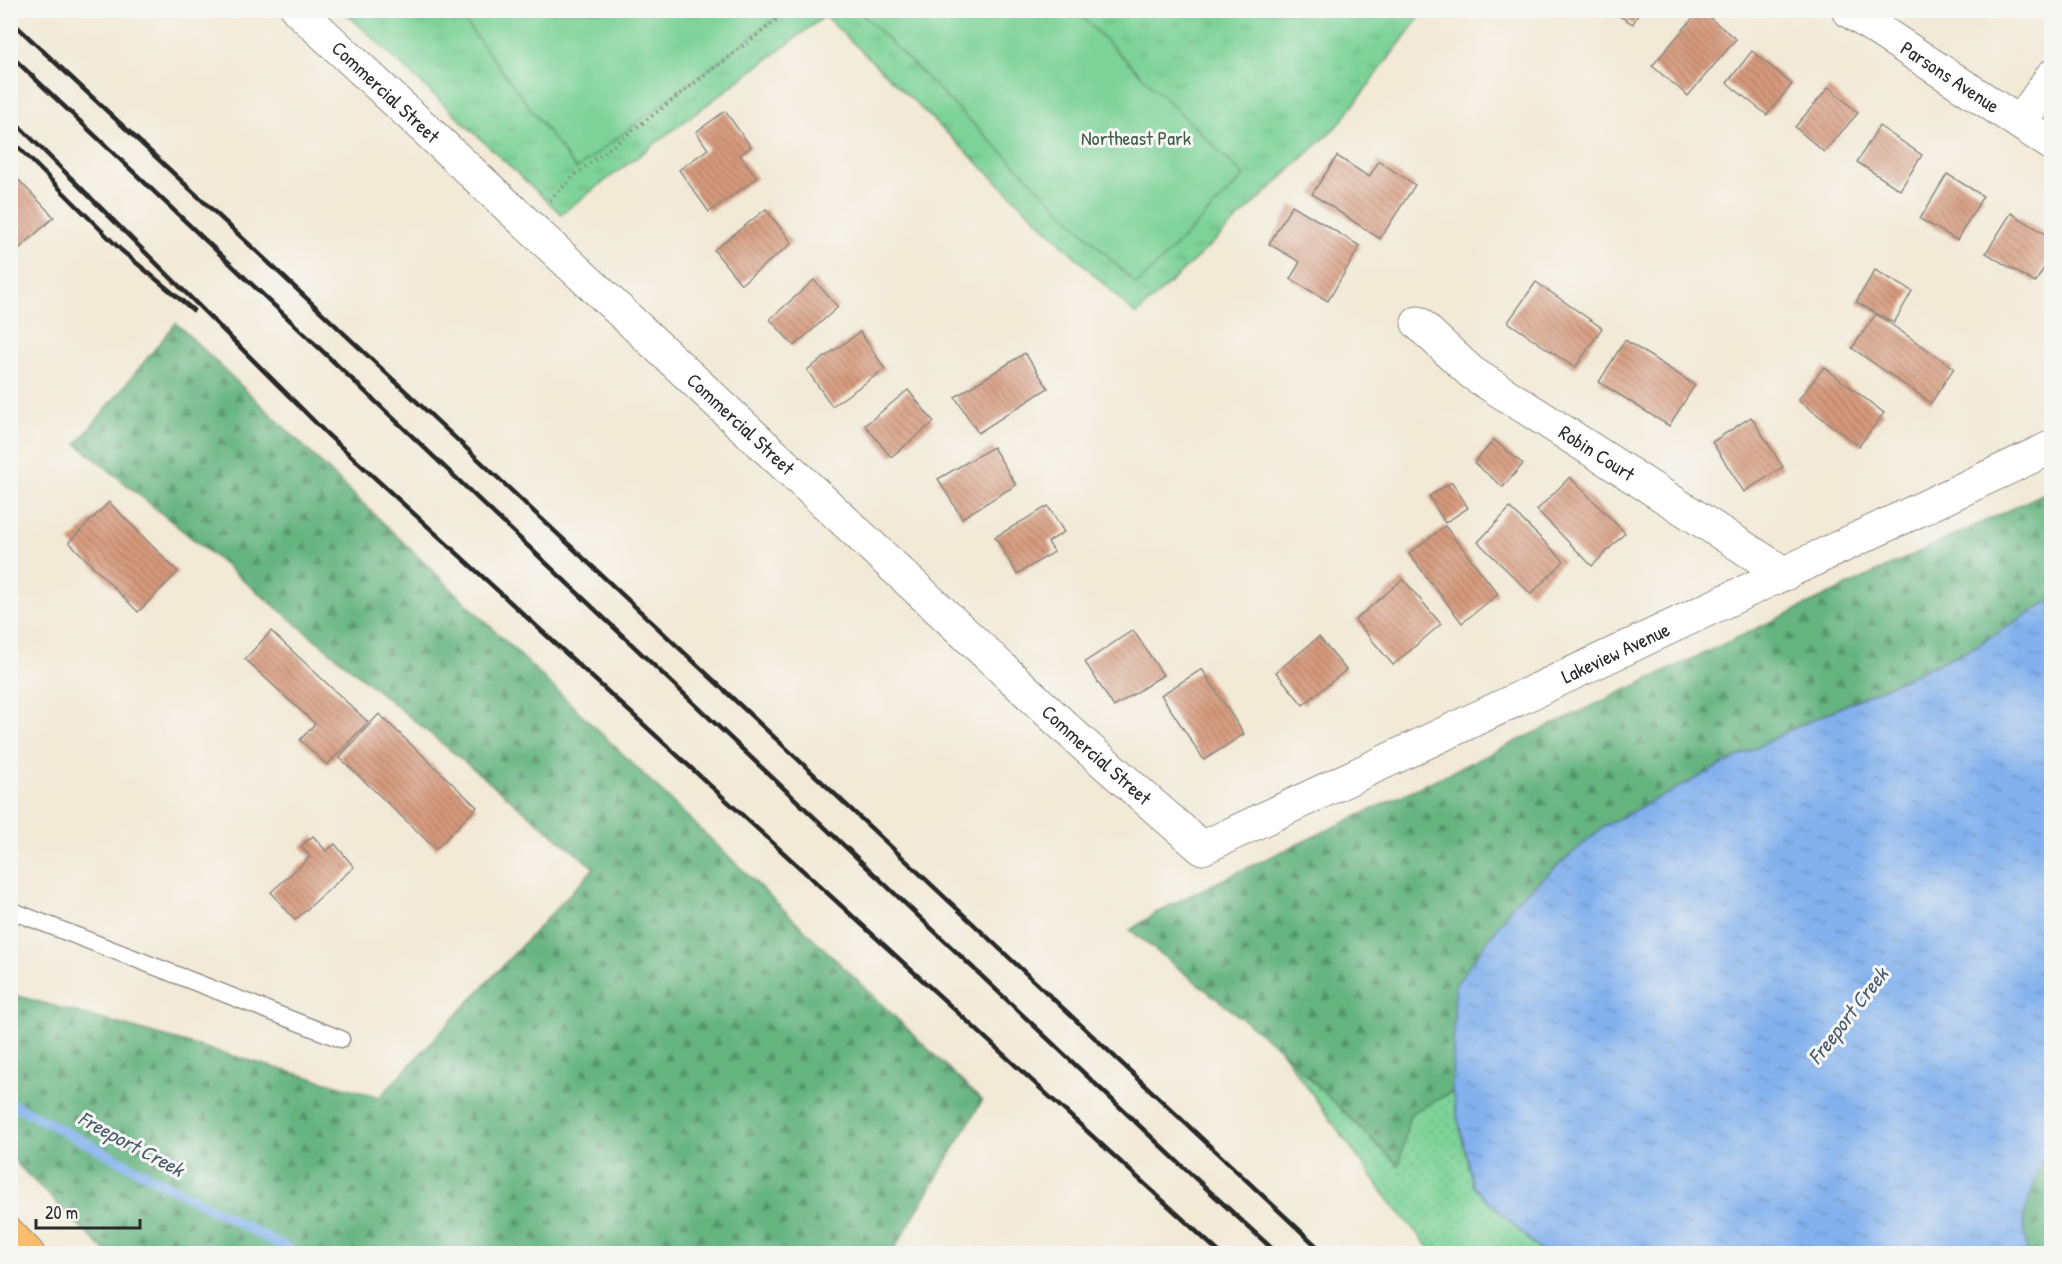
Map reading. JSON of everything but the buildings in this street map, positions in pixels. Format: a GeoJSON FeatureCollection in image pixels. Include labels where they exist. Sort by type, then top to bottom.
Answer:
{"type":"FeatureCollection","features":[{"type":"Feature","properties":{"kind":"highway"},"geometry":{"type":"LineString","coordinates":[[10,1235],[28,1254]]}},
{"type":"Feature","properties":{"kind":"street","name":"Commercial Street"},"geometry":{"type":"LineString","coordinates":[[298,10],[1082,743],[1185,833]]}},
{"type":"Feature","properties":{"kind":"street","name":"Parsons Avenue"},"geometry":{"type":"LineString","coordinates":[[1848,10],[2052,144]]}},
{"type":"Feature","properties":{"kind":"street"},"geometry":{"type":"LineString","coordinates":[[2020,123],[2052,76]]}},
{"type":"Feature","properties":{"kind":"street","name":"Robin Court"},"geometry":{"type":"LineString","coordinates":[[1418,322],[1472,373],[1785,574]]}},
{"type":"Feature","properties":{"kind":"street","name":"Lakeview Avenue"},"geometry":{"type":"LineString","coordinates":[[1185,833],[1202,848],[2052,447]]}},
{"type":"Feature","properties":{"kind":"lane"},"geometry":{"type":"LineString","coordinates":[[10,910],[341,1039]]}},
{"type":"Feature","properties":{"kind":"path"},"geometry":{"type":"LineString","coordinates":[[527,224],[576,174],[790,10]]}},
{"type":"Feature","properties":{"kind":"green space"},"geometry":{"type":"Polygon","coordinates":[[[866,10],[1076,11],[1244,176],[1137,285],[862,14],[866,10]]]}},
{"type":"Feature","properties":{"kind":"green space","name":"Northeast Park"},"geometry":{"type":"Polygon","coordinates":[[[344,11],[1424,11],[1341,122],[1136,315],[825,16],[561,214],[344,11]]]}},
{"type":"Feature","properties":{"kind":"green space"},"geometry":{"type":"Polygon","coordinates":[[[457,11],[785,11],[576,169],[457,11]]]}},
{"type":"Feature","properties":{"kind":"green space"},"geometry":{"type":"Polygon","coordinates":[[[176,323],[982,1101],[892,1253],[107,1253],[11,1158],[11,994],[380,1097],[594,868],[77,444],[176,323]]]}},
{"type":"Feature","properties":{"kind":"green space"},"geometry":{"type":"Polygon","coordinates":[[[2051,490],[2051,600],[1980,644],[1788,731],[1606,825],[1516,901],[1455,986],[1452,1092],[1410,1114],[1399,1166],[1279,1048],[1130,930],[1159,911],[1230,876],[2051,490]]]}},
{"type":"Feature","properties":{"kind":"green space"},"geometry":{"type":"Polygon","coordinates":[[[1279,1048],[1398,1165],[1410,1114],[1452,1092],[1473,1186],[1543,1253],[1434,1253],[1390,1202],[1279,1048]]]}},
{"type":"Feature","properties":{"kind":"green space"},"geometry":{"type":"Polygon","coordinates":[[[2051,1129],[2051,1253],[2027,1253],[2023,1219],[2051,1129]]]}},
{"type":"Feature","properties":{"kind":"water"},"geometry":{"type":"Polygon","coordinates":[[[2051,600],[2052,1129],[2023,1219],[2027,1253],[1543,1253],[1473,1186],[1452,1092],[1455,986],[1516,901],[1606,825],[1788,731],[1973,648],[2051,600]]]}},
{"type":"Feature","properties":{"kind":"waterway","name":"Freeport Creek"},"geometry":{"type":"LineString","coordinates":[[10,1103],[298,1254]]}},
{"type":"Feature","properties":{"kind":"railway"},"geometry":{"type":"LineString","coordinates":[[10,20],[1325,1254]]}},
{"type":"Feature","properties":{"kind":"railway"},"geometry":{"type":"LineString","coordinates":[[10,55],[1182,1166],[1278,1254]]}},
{"type":"Feature","properties":{"kind":"railway"},"geometry":{"type":"LineString","coordinates":[[10,117],[327,434],[1221,1254]]}},
{"type":"Feature","properties":{"kind":"railway"},"geometry":{"type":"LineString","coordinates":[[10,139],[121,250],[193,310]]}}]}
